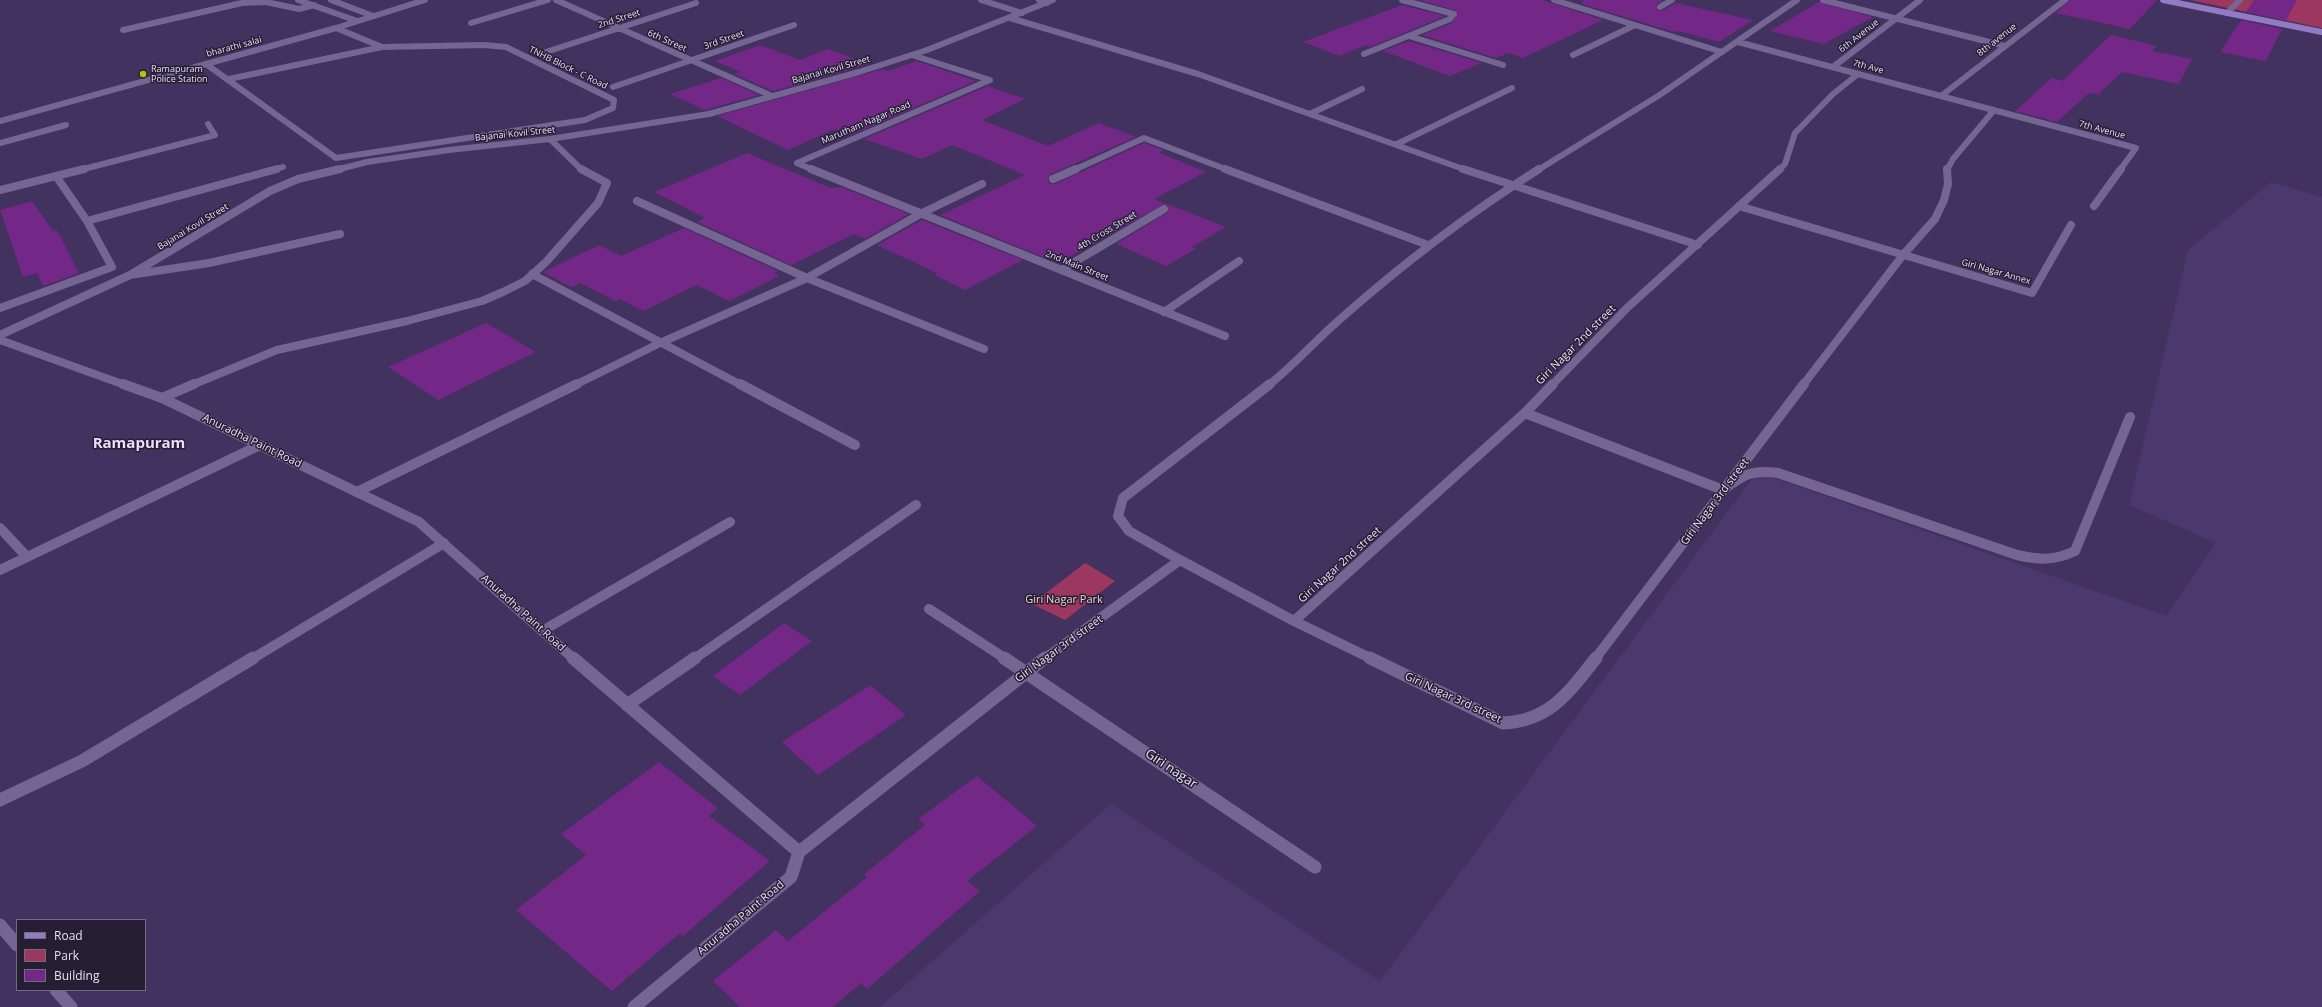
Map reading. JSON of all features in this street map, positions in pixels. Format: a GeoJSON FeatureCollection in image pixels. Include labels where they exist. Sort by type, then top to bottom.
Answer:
{"type":"FeatureCollection","features":[{"type":"Feature","properties":{"kind":"main road"},"geometry":{"type":"LineString","coordinates":[[2163,0],[2322,32]]}},
{"type":"Feature","properties":{"kind":"street"},"geometry":{"type":"LineString","coordinates":[[298,0],[357,21]]}},
{"type":"Feature","properties":{"kind":"street"},"geometry":{"type":"LineString","coordinates":[[333,0],[373,16]]}},
{"type":"Feature","properties":{"kind":"street","name":"bharathi salai"},"geometry":{"type":"LineString","coordinates":[[0,121],[336,28],[425,0]]}},
{"type":"Feature","properties":{"kind":"street"},"geometry":{"type":"LineString","coordinates":[[471,23],[548,0]]}},
{"type":"Feature","properties":{"kind":"street","name":"6th Street"},"geometry":{"type":"LineString","coordinates":[[556,0],[772,96]]}},
{"type":"Feature","properties":{"kind":"street"},"geometry":{"type":"LineString","coordinates":[[981,0],[1022,13]]}},
{"type":"Feature","properties":{"kind":"street"},"geometry":{"type":"LineString","coordinates":[[1039,0],[1050,1]]}},
{"type":"Feature","properties":{"kind":"street"},"geometry":{"type":"LineString","coordinates":[[1364,54],[1450,19],[1454,14],[1402,0]]}},
{"type":"Feature","properties":{"kind":"street"},"geometry":{"type":"LineString","coordinates":[[1554,0],[1633,26],[1722,52]]}},
{"type":"Feature","properties":{"kind":"street"},"geometry":{"type":"LineString","coordinates":[[1660,7],[1672,0]]}},
{"type":"Feature","properties":{"kind":"street"},"geometry":{"type":"LineString","coordinates":[[1180,560],[1129,531],[1118,516],[1123,498],[1289,369],[1337,322],[1428,245],[1512,186],[1658,96],[1797,0]]}},
{"type":"Feature","properties":{"kind":"street"},"geometry":{"type":"LineString","coordinates":[[1822,0],[2005,46]]}},
{"type":"Feature","properties":{"kind":"street","name":"6th Avenue"},"geometry":{"type":"LineString","coordinates":[[1833,67],[1920,0]]}},
{"type":"Feature","properties":{"kind":"street","name":"8th avenue"},"geometry":{"type":"LineString","coordinates":[[1941,96],[2065,0]]}},
{"type":"Feature","properties":{"kind":"street"},"geometry":{"type":"LineString","coordinates":[[2227,13],[2240,0]]}},
{"type":"Feature","properties":{"kind":"street","name":"Bajanai Kovil Street"},"geometry":{"type":"LineString","coordinates":[[0,335],[130,275],[270,192],[298,179],[367,162],[450,150],[550,139],[702,115],[912,55],[1010,18],[1050,1]]}},
{"type":"Feature","properties":{"kind":"street"},"geometry":{"type":"LineString","coordinates":[[123,30],[242,2],[266,2],[299,9],[314,5]]}},
{"type":"Feature","properties":{"kind":"street","name":"2nd Street"},"geometry":{"type":"LineString","coordinates":[[546,52],[696,4]]}},
{"type":"Feature","properties":{"kind":"street"},"geometry":{"type":"LineString","coordinates":[[1010,18],[1198,74],[1512,186],[1698,245]]}},
{"type":"Feature","properties":{"kind":"street","name":"3rd Street"},"geometry":{"type":"LineString","coordinates":[[613,87],[794,25]]}},
{"type":"Feature","properties":{"kind":"street"},"geometry":{"type":"LineString","coordinates":[[1573,55],[1633,26]]}},
{"type":"Feature","properties":{"kind":"street"},"geometry":{"type":"LineString","coordinates":[[336,28],[382,47]]}},
{"type":"Feature","properties":{"kind":"street"},"geometry":{"type":"LineString","coordinates":[[1409,36],[1503,65]]}},
{"type":"Feature","properties":{"kind":"street","name":"7th Ave"},"geometry":{"type":"LineString","coordinates":[[1738,42],[1994,110]]}},
{"type":"Feature","properties":{"kind":"street","name":"TNHB Block - C Road"},"geometry":{"type":"LineString","coordinates":[[484,45],[506,47],[614,100],[613,108],[585,120],[543,128],[336,158],[229,79],[382,47],[484,45]]}},
{"type":"Feature","properties":{"kind":"street","name":"Marutham Nagar Road"},"geometry":{"type":"LineString","coordinates":[[912,55],[990,80],[797,163],[922,213]]}},
{"type":"Feature","properties":{"kind":"street"},"geometry":{"type":"LineString","coordinates":[[206,64],[229,79]]}},
{"type":"Feature","properties":{"kind":"street","name":"Giri Nagar 2nd street"},"geometry":{"type":"LineString","coordinates":[[1294,621],[1524,413],[1627,308],[1698,245],[1785,164],[1795,133],[1833,94],[1858,74]]}},
{"type":"Feature","properties":{"kind":"street"},"geometry":{"type":"LineString","coordinates":[[1397,144],[1512,88]]}},
{"type":"Feature","properties":{"kind":"street"},"geometry":{"type":"LineString","coordinates":[[1310,114],[1362,89]]}},
{"type":"Feature","properties":{"kind":"street","name":"7th Avenue"},"geometry":{"type":"LineString","coordinates":[[1994,110],[2136,148],[2094,206]]}},
{"type":"Feature","properties":{"kind":"street","name":"Giri Nagar 3rd street"},"geometry":{"type":"LineString","coordinates":[[800,852],[1026,672],[1180,560],[1294,621],[1498,721],[1518,724],[1533,720],[1546,713],[1564,696],[1903,255],[1935,219],[1944,200],[1948,184],[1947,170],[1953,159],[1994,110]]}},
{"type":"Feature","properties":{"kind":"street"},"geometry":{"type":"LineString","coordinates":[[0,190],[215,135],[208,124]]}},
{"type":"Feature","properties":{"kind":"street"},"geometry":{"type":"LineString","coordinates":[[0,143],[66,125]]}},
{"type":"Feature","properties":{"kind":"street"},"geometry":{"type":"LineString","coordinates":[[1053,179],[1144,138],[1428,245]]}},
{"type":"Feature","properties":{"kind":"street"},"geometry":{"type":"LineString","coordinates":[[162,398],[249,360],[277,350],[408,321],[482,301],[525,281],[546,262],[598,203],[606,189],[607,184],[590,176],[568,160],[550,139]]}},
{"type":"Feature","properties":{"kind":"street"},"geometry":{"type":"LineString","coordinates":[[87,221],[283,166]]}},
{"type":"Feature","properties":{"kind":"street"},"geometry":{"type":"LineString","coordinates":[[0,308],[112,267],[87,221],[56,176]]}},
{"type":"Feature","properties":{"kind":"street"},"geometry":{"type":"LineString","coordinates":[[358,492],[660,343],[807,278],[922,213],[982,184]]}},
{"type":"Feature","properties":{"kind":"street"},"geometry":{"type":"LineString","coordinates":[[637,201],[807,278],[984,349]]}},
{"type":"Feature","properties":{"kind":"street"},"geometry":{"type":"LineString","coordinates":[[1739,206],[1903,255]]}},
{"type":"Feature","properties":{"kind":"street","name":"4th Cross Street"},"geometry":{"type":"LineString","coordinates":[[1061,270],[1164,209]]}},
{"type":"Feature","properties":{"kind":"street","name":"2nd Main Street"},"geometry":{"type":"LineString","coordinates":[[922,213],[1225,336]]}},
{"type":"Feature","properties":{"kind":"street","name":"Giri Nagar Annex"},"geometry":{"type":"LineString","coordinates":[[1903,255],[2032,293],[2071,225]]}},
{"type":"Feature","properties":{"kind":"street"},"geometry":{"type":"LineString","coordinates":[[130,275],[187,269],[275,246],[340,234]]}},
{"type":"Feature","properties":{"kind":"street"},"geometry":{"type":"LineString","coordinates":[[1164,312],[1239,261]]}},
{"type":"Feature","properties":{"kind":"street"},"geometry":{"type":"LineString","coordinates":[[532,274],[855,445]]}},
{"type":"Feature","properties":{"kind":"street","name":"Anuradha Paint Road"},"geometry":{"type":"LineString","coordinates":[[0,340],[162,398],[419,522],[626,705],[800,852],[791,876],[634,1007]]}},
{"type":"Feature","properties":{"kind":"street"},"geometry":{"type":"LineString","coordinates":[[1524,413],[1723,490],[1747,474],[1760,470],[1778,473],[2017,555],[2037,559],[2058,559],[2075,551],[2130,417]]}},
{"type":"Feature","properties":{"kind":"street"},"geometry":{"type":"LineString","coordinates":[[0,570],[260,445]]}},
{"type":"Feature","properties":{"kind":"street"},"geometry":{"type":"LineString","coordinates":[[626,705],[916,505]]}},
{"type":"Feature","properties":{"kind":"street"},"geometry":{"type":"LineString","coordinates":[[542,631],[730,522]]}},
{"type":"Feature","properties":{"kind":"street"},"geometry":{"type":"LineString","coordinates":[[0,528],[27,557]]}},
{"type":"Feature","properties":{"kind":"street"},"geometry":{"type":"LineString","coordinates":[[0,800],[82,760],[444,543]]}},
{"type":"Feature","properties":{"kind":"street","name":"Giri nagar"},"geometry":{"type":"LineString","coordinates":[[929,609],[1026,672],[1315,867]]}},
{"type":"Feature","properties":{"kind":"street"},"geometry":{"type":"LineString","coordinates":[[0,925],[16,944]]}},
{"type":"Feature","properties":{"kind":"street"},"geometry":{"type":"LineString","coordinates":[[57,991],[71,1007]]}},
{"type":"Feature","properties":{"kind":"shaded area"},"geometry":{"type":"Polygon","coordinates":[[[2271,182],[2322,197],[2322,1007],[880,1007],[1111,804],[1380,981],[1757,472],[2166,616],[2216,543],[2129,505],[2188,250],[2271,182]]]}},
{"type":"Feature","properties":{"kind":"green space"},"geometry":{"type":"Polygon","coordinates":[[[2190,0],[2322,0],[2322,28],[2190,0]]]}},
{"type":"Feature","properties":{"kind":"green space","name":"Giri Nagar Park"},"geometry":{"type":"Polygon","coordinates":[[[1085,563],[1115,581],[1065,620],[1032,604],[1085,563]]]}},
{"type":"Feature","properties":{"kind":"building"},"geometry":{"type":"Polygon","coordinates":[[[1419,0],[1542,0],[1603,20],[1523,58],[1509,53],[1496,58],[1422,35],[1452,23],[1458,13],[1455,10],[1419,0]]]}},
{"type":"Feature","properties":{"kind":"building"},"geometry":{"type":"Polygon","coordinates":[[[1583,0],[1663,0],[1656,5],[1658,11],[1662,11],[1676,3],[1753,20],[1719,42],[1678,31],[1674,32],[1582,4],[1583,0]]]}},
{"type":"Feature","properties":{"kind":"building"},"geometry":{"type":"Polygon","coordinates":[[[2069,0],[2157,0],[2130,29],[2056,13],[2069,0]]]}},
{"type":"Feature","properties":{"kind":"building"},"geometry":{"type":"Polygon","coordinates":[[[2254,0],[2297,0],[2286,20],[2246,12],[2254,0]]]}},
{"type":"Feature","properties":{"kind":"building"},"geometry":{"type":"Polygon","coordinates":[[[1819,2],[1873,17],[1824,44],[1770,31],[1819,2]]]}},
{"type":"Feature","properties":{"kind":"building"},"geometry":{"type":"Polygon","coordinates":[[[1402,5],[1445,16],[1370,47],[1366,45],[1339,56],[1303,42],[1402,5]]]}},
{"type":"Feature","properties":{"kind":"building"},"geometry":{"type":"Polygon","coordinates":[[[2241,20],[2282,29],[2266,61],[2220,52],[2241,20]]]}},
{"type":"Feature","properties":{"kind":"building"},"geometry":{"type":"Polygon","coordinates":[[[2111,35],[2157,46],[2152,51],[2192,59],[2179,84],[2122,72],[2098,95],[2089,93],[2057,122],[2015,111],[2052,78],[2062,81],[2111,35]]]}},
{"type":"Feature","properties":{"kind":"building"},"geometry":{"type":"Polygon","coordinates":[[[1409,41],[1482,63],[1450,76],[1383,51],[1409,41]]]}},
{"type":"Feature","properties":{"kind":"building"},"geometry":{"type":"Polygon","coordinates":[[[760,45],[800,60],[828,49],[869,64],[773,91],[734,74],[741,72],[715,61],[760,45]]]}},
{"type":"Feature","properties":{"kind":"building"},"geometry":{"type":"Polygon","coordinates":[[[916,61],[976,81],[851,135],[835,129],[788,150],[717,116],[883,69],[888,71],[916,61]]]}},
{"type":"Feature","properties":{"kind":"building"},"geometry":{"type":"Polygon","coordinates":[[[721,78],[759,95],[705,110],[670,94],[721,78]]]}},
{"type":"Feature","properties":{"kind":"building"},"geometry":{"type":"Polygon","coordinates":[[[988,86],[1025,99],[982,120],[1048,146],[1099,123],[1136,137],[1051,174],[1048,179],[1050,184],[1055,184],[1144,143],[1164,150],[1160,153],[1206,172],[1154,199],[1226,227],[1192,247],[1196,249],[1166,266],[1116,244],[1167,213],[1169,207],[1164,204],[1058,263],[940,215],[1025,175],[952,145],[922,159],[864,139],[988,86]]]}},
{"type":"Feature","properties":{"kind":"building"},"geometry":{"type":"Polygon","coordinates":[[[747,153],[831,188],[841,187],[909,214],[865,239],[854,234],[791,265],[697,222],[705,218],[654,192],[747,153]]]}},
{"type":"Feature","properties":{"kind":"building"},"geometry":{"type":"Polygon","coordinates":[[[32,201],[53,231],[57,230],[79,273],[43,286],[37,273],[23,277],[0,210],[32,201]]]}},
{"type":"Feature","properties":{"kind":"building"},"geometry":{"type":"Polygon","coordinates":[[[922,220],[1023,260],[965,290],[934,275],[937,273],[877,245],[922,220]]]}},
{"type":"Feature","properties":{"kind":"building"},"geometry":{"type":"Polygon","coordinates":[[[684,228],[778,271],[774,273],[779,276],[729,301],[697,285],[643,311],[620,299],[615,301],[581,283],[571,287],[543,272],[599,245],[621,256],[684,228]]]}},
{"type":"Feature","properties":{"kind":"building"},"geometry":{"type":"Polygon","coordinates":[[[486,323],[536,352],[438,400],[388,367],[486,323]]]}},
{"type":"Feature","properties":{"kind":"building"},"geometry":{"type":"Polygon","coordinates":[[[784,623],[812,641],[740,695],[713,676],[784,623]]]}},
{"type":"Feature","properties":{"kind":"building"},"geometry":{"type":"Polygon","coordinates":[[[870,685],[906,715],[818,775],[782,742],[870,685]]]}},
{"type":"Feature","properties":{"kind":"building"},"geometry":{"type":"Polygon","coordinates":[[[659,762],[718,808],[709,816],[770,861],[683,936],[680,933],[612,991],[516,910],[586,855],[561,834],[659,762]]]}},
{"type":"Feature","properties":{"kind":"building"},"geometry":{"type":"Polygon","coordinates":[[[977,776],[1037,826],[967,881],[980,891],[867,989],[861,983],[833,1007],[740,1007],[713,981],[776,930],[788,941],[867,877],[864,874],[925,825],[918,819],[977,776]]]}},
{"type":"Feature","properties":{"kind":"place","name":"Ramapuram Police Station"},"geometry":{"type":"Point","coordinates":[143,74]}},
{"type":"Feature","properties":{"kind":"district","name":"Ramapuram"},"geometry":{"type":"Point","coordinates":[139,444]}}]}
